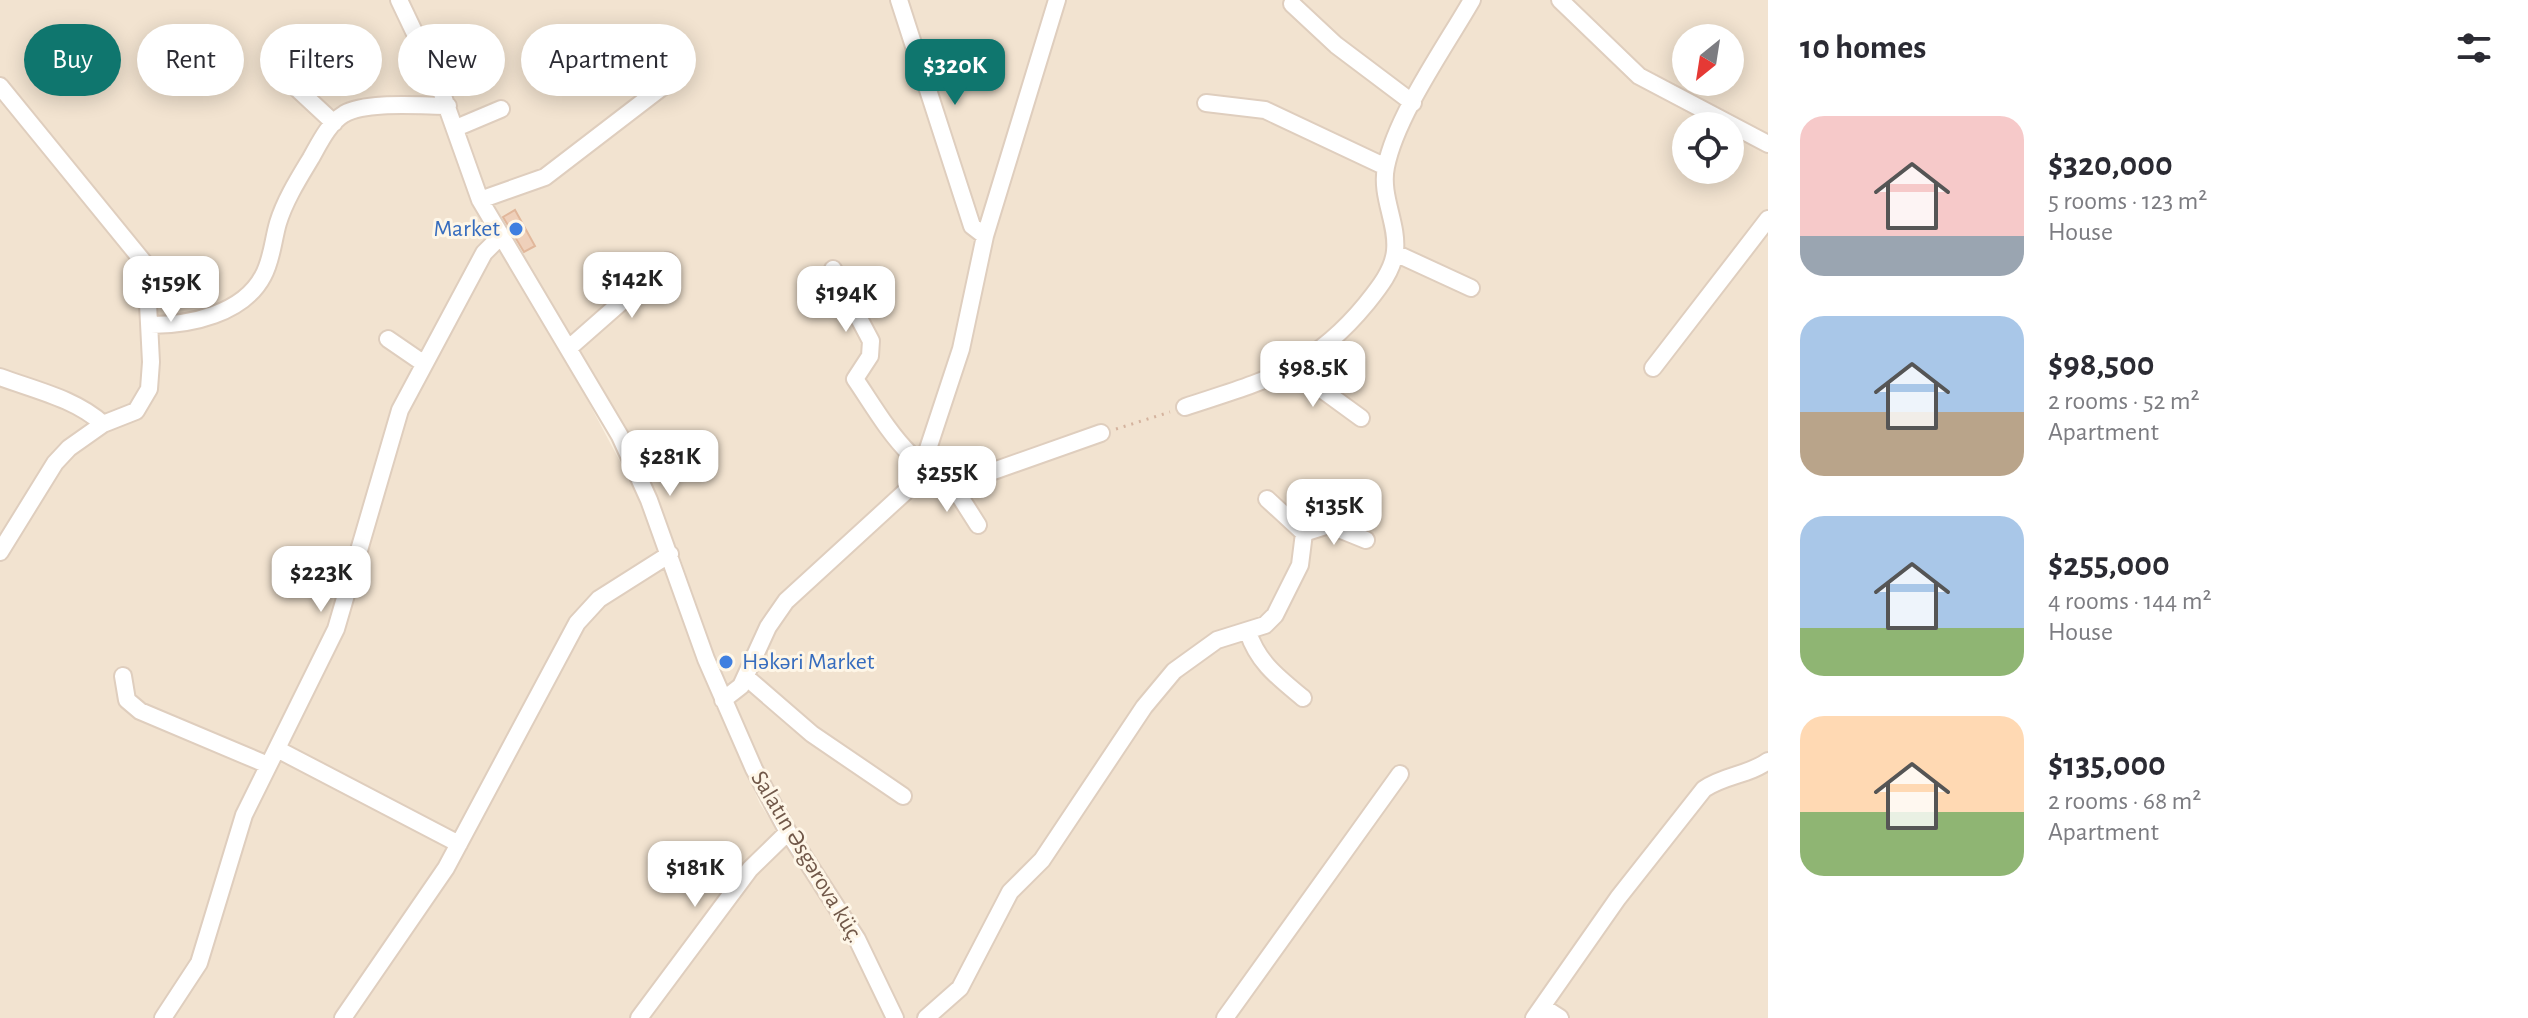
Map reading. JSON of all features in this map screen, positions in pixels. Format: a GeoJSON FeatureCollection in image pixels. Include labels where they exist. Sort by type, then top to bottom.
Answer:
{"type":"FeatureCollection","features":[{"type":"Feature","properties":{"kind":"street","name":"Salatın Əsgərova küç."},"geometry":{"type":"LineString","coordinates":[[399,0],[448,106],[480,200],[620,436],[670,554],[723,700],[754,769],[788,832],[845,918],[895,1018]]}},
{"type":"Feature","properties":{"kind":"street"},"geometry":{"type":"LineString","coordinates":[[899,0],[972,226],[985,236]]}},
{"type":"Feature","properties":{"kind":"street"},"geometry":{"type":"LineString","coordinates":[[723,700],[746,677],[768,627],[786,601],[904,493],[922,467],[961,349],[985,236],[1057,0]]}},
{"type":"Feature","properties":{"kind":"street"},"geometry":{"type":"LineString","coordinates":[[1185,407],[1301,365],[1356,316],[1382,284],[1395,253],[1394,228],[1385,191],[1386,167],[1413,103],[1472,0]]}},
{"type":"Feature","properties":{"kind":"street"},"geometry":{"type":"LineString","coordinates":[[1560,0],[1639,76],[1768,144]]}},
{"type":"Feature","properties":{"kind":"street"},"geometry":{"type":"LineString","coordinates":[[1292,4],[1336,45],[1413,103]]}},
{"type":"Feature","properties":{"kind":"street"},"geometry":{"type":"LineString","coordinates":[[0,86],[146,265],[151,325],[149,389],[145,398],[125,419],[103,424],[69,448],[55,463],[0,552]]}},
{"type":"Feature","properties":{"kind":"street"},"geometry":{"type":"LineString","coordinates":[[305,96],[334,123]]}},
{"type":"Feature","properties":{"kind":"street"},"geometry":{"type":"LineString","coordinates":[[480,200],[545,177],[651,96]]}},
{"type":"Feature","properties":{"kind":"street"},"geometry":{"type":"LineString","coordinates":[[1206,103],[1265,110],[1386,167]]}},
{"type":"Feature","properties":{"kind":"street"},"geometry":{"type":"LineString","coordinates":[[151,325],[191,323],[211,316],[255,288],[268,265],[278,221],[290,194],[334,123],[346,113],[363,109],[448,106]]}},
{"type":"Feature","properties":{"kind":"street"},"geometry":{"type":"LineString","coordinates":[[456,128],[501,109]]}},
{"type":"Feature","properties":{"kind":"street"},"geometry":{"type":"LineString","coordinates":[[1653,368],[1768,219]]}},
{"type":"Feature","properties":{"kind":"street"},"geometry":{"type":"LineString","coordinates":[[163,1018],[199,963],[235,839],[336,629],[392,431],[423,363],[484,253],[501,236]]}},
{"type":"Feature","properties":{"kind":"street"},"geometry":{"type":"LineString","coordinates":[[1395,253],[1471,288]]}},
{"type":"Feature","properties":{"kind":"street"},"geometry":{"type":"LineString","coordinates":[[569,348],[668,261]]}},
{"type":"Feature","properties":{"kind":"street"},"geometry":{"type":"LineString","coordinates":[[833,269],[871,341],[870,356],[855,379],[922,467],[950,481],[978,525]]}},
{"type":"Feature","properties":{"kind":"street"},"geometry":{"type":"LineString","coordinates":[[388,339],[423,363]]}},
{"type":"Feature","properties":{"kind":"street"},"geometry":{"type":"LineString","coordinates":[[1301,365],[1313,383],[1361,418]]}},
{"type":"Feature","properties":{"kind":"street"},"geometry":{"type":"LineString","coordinates":[[0,377],[66,401],[92,414],[103,424]]}},
{"type":"Feature","properties":{"kind":"street"},"geometry":{"type":"LineString","coordinates":[[950,481],[988,475],[1101,433]]}},
{"type":"Feature","properties":{"kind":"street"},"geometry":{"type":"LineString","coordinates":[[1267,499],[1304,533]]}},
{"type":"Feature","properties":{"kind":"street"},"geometry":{"type":"LineString","coordinates":[[1304,533],[1329,525],[1366,540]]}},
{"type":"Feature","properties":{"kind":"street"},"geometry":{"type":"LineString","coordinates":[[926,1018],[960,988],[1010,892],[1042,860],[1144,707],[1168,678],[1217,640],[1265,625],[1275,615],[1300,565],[1304,533]]}},
{"type":"Feature","properties":{"kind":"street"},"geometry":{"type":"LineString","coordinates":[[343,1018],[413,920],[459,844],[577,623],[599,599],[670,554]]}},
{"type":"Feature","properties":{"kind":"street"},"geometry":{"type":"LineString","coordinates":[[1248,632],[1254,652],[1266,667],[1303,698]]}},
{"type":"Feature","properties":{"kind":"street"},"geometry":{"type":"LineString","coordinates":[[123,676],[127,700],[140,711],[268,765]]}},
{"type":"Feature","properties":{"kind":"street"},"geometry":{"type":"LineString","coordinates":[[746,677],[812,734],[903,796]]}},
{"type":"Feature","properties":{"kind":"street"},"geometry":{"type":"LineString","coordinates":[[277,749],[459,844]]}},
{"type":"Feature","properties":{"kind":"street"},"geometry":{"type":"LineString","coordinates":[[1560,1018],[1539,1012],[1618,898],[1704,789],[1717,780],[1752,770],[1768,761]]}},
{"type":"Feature","properties":{"kind":"street"},"geometry":{"type":"LineString","coordinates":[[1225,1018],[1400,774]]}},
{"type":"Feature","properties":{"kind":"street"},"geometry":{"type":"LineString","coordinates":[[639,1018],[750,869],[788,832]]}},
{"type":"Feature","properties":{"kind":"path"},"geometry":{"type":"LineString","coordinates":[[1101,433],[1185,407]]}},
{"type":"Feature","properties":{"kind":"shaded area"},"geometry":{"type":"Polygon","coordinates":[[[0,0],[391,0],[403,24],[398,24],[398,96],[438,96],[563,354],[642,503],[705,674],[760,804],[849,942],[886,1018],[0,1018],[0,0]]]}},
{"type":"Feature","properties":{"kind":"shaded area"},"geometry":{"type":"Polygon","coordinates":[[[407,0],[1768,0],[1768,1018],[902,1018],[772,791],[710,645],[678,551],[626,431],[492,208],[446,96],[505,96],[505,24],[417,24],[407,0]]]}},
{"type":"Feature","properties":{"kind":"building"},"geometry":{"type":"Polygon","coordinates":[[[515,210],[535,246],[524,252],[503,217],[515,210]]]}},
{"type":"Feature","properties":{"kind":"place","name":"Market"},"geometry":{"type":"Point","coordinates":[516,229]}},
{"type":"Feature","properties":{"kind":"place","name":"Həkəri Market"},"geometry":{"type":"Point","coordinates":[726,662]}}]}
